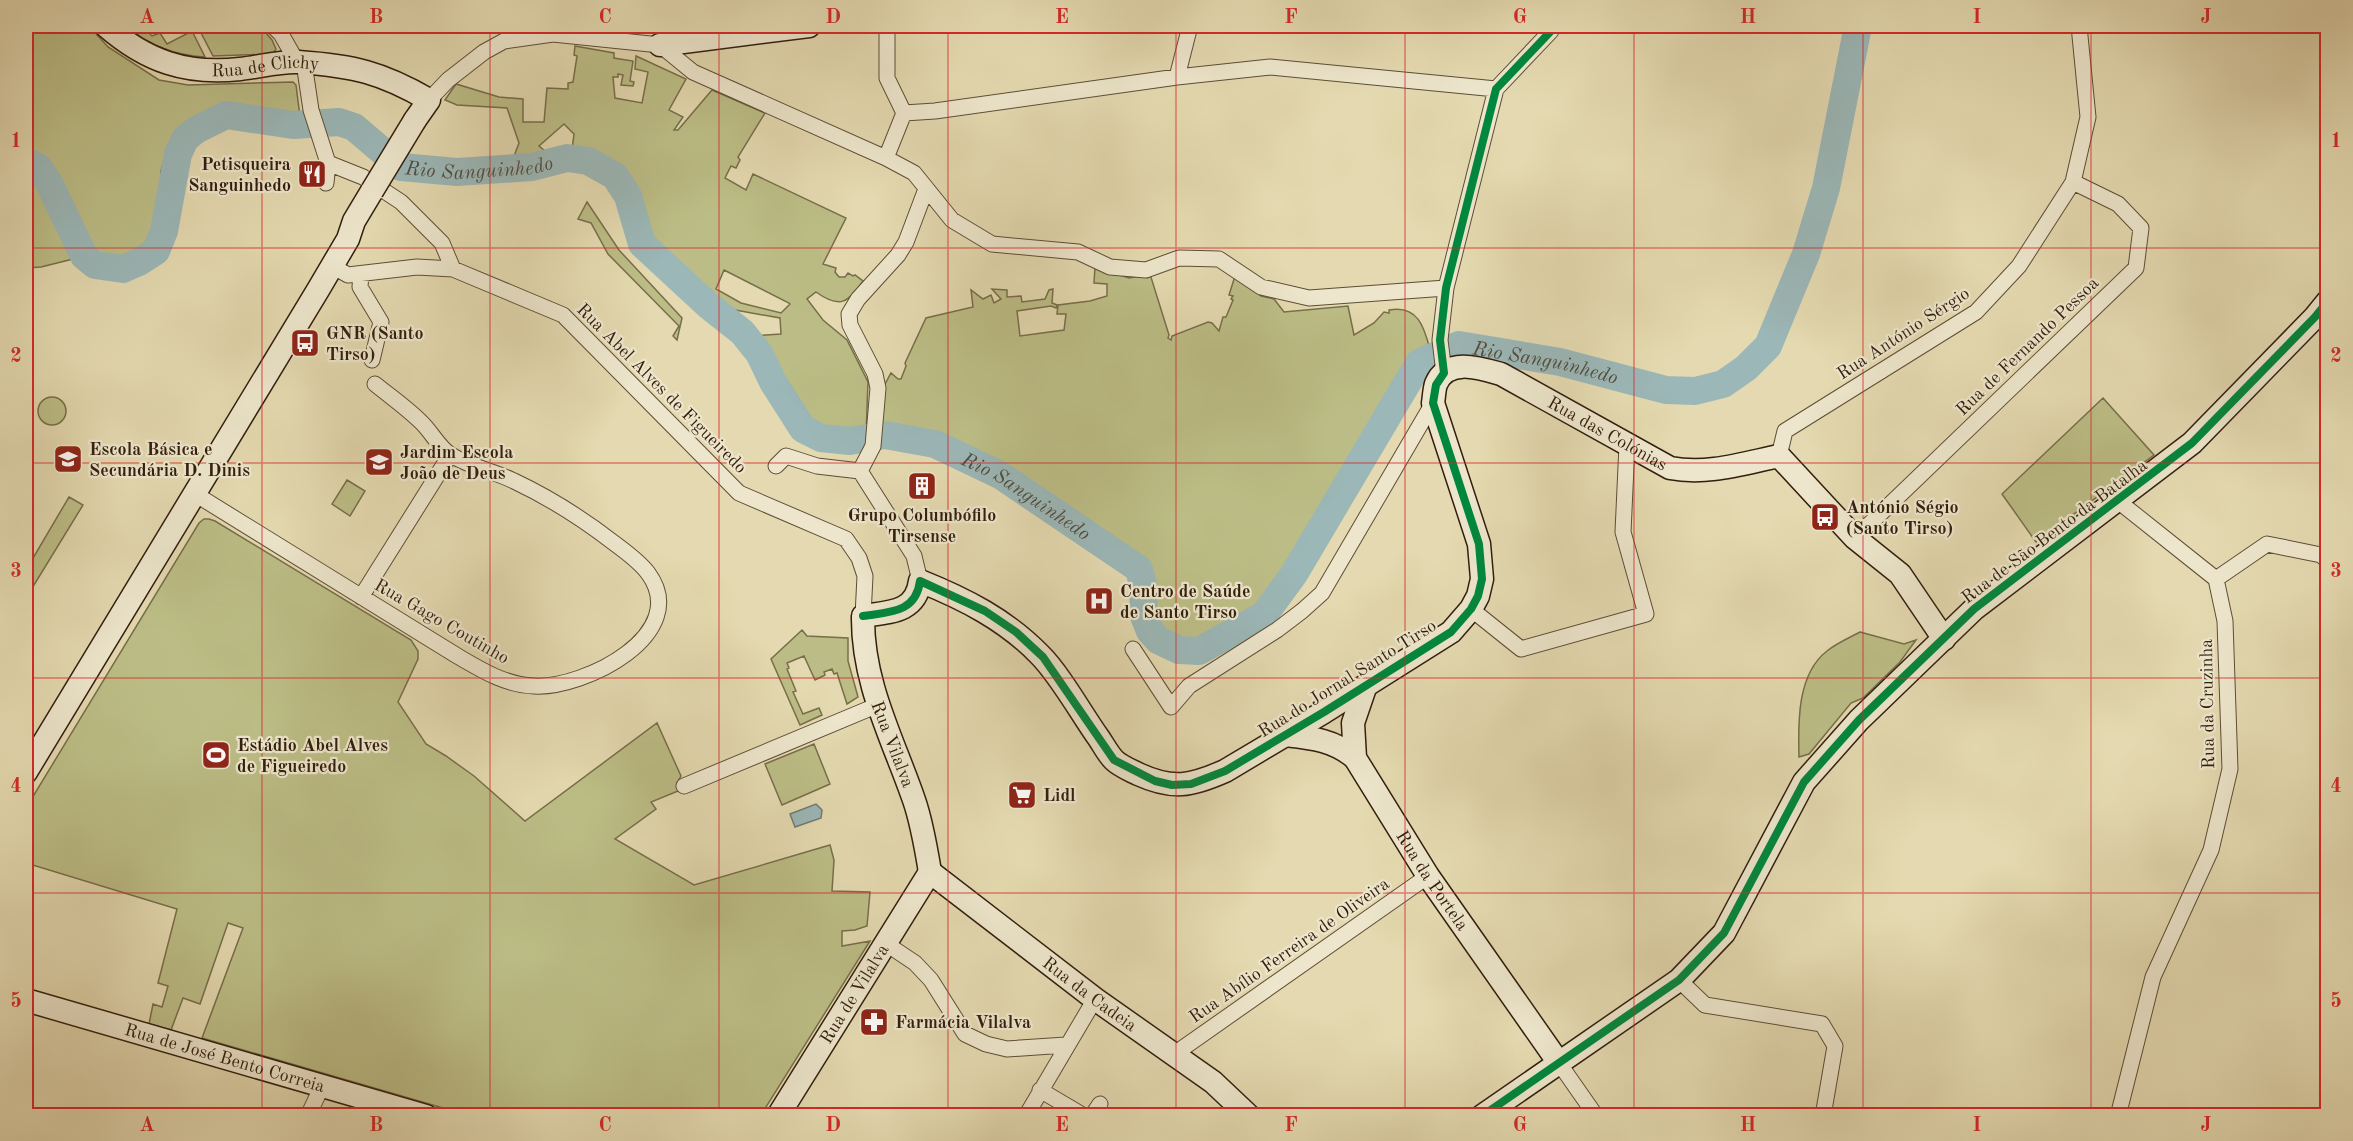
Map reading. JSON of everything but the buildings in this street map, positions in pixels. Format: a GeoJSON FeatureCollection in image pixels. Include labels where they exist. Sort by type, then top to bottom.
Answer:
{"type":"FeatureCollection","features":[{"type":"Feature","properties":{"kind":"street","name":"Rua de Clichy"},"geometry":{"type":"LineString","coordinates":[[106,26],[145,54],[182,68],[226,70],[301,63],[347,66],[377,74],[429,100]]}},
{"type":"Feature","properties":{"kind":"street"},"geometry":{"type":"LineString","coordinates":[[273,26],[301,63],[311,110],[328,163],[326,183]]}},
{"type":"Feature","properties":{"kind":"street"},"geometry":{"type":"LineString","coordinates":[[570,26],[588,38]]}},
{"type":"Feature","properties":{"kind":"street"},"geometry":{"type":"LineString","coordinates":[[28,762],[195,494],[333,266],[372,191],[415,120],[429,100],[457,73],[484,52],[504,41],[553,34],[660,45],[708,33],[809,26]]}},
{"type":"Feature","properties":{"kind":"street"},"geometry":{"type":"LineString","coordinates":[[886,158],[904,113],[887,78],[887,26]]}},
{"type":"Feature","properties":{"kind":"street"},"geometry":{"type":"LineString","coordinates":[[1177,76],[1190,26]]}},
{"type":"Feature","properties":{"kind":"street","name":"Rua António Sérgio"},"geometry":{"type":"LineString","coordinates":[[1779,456],[1785,431],[1976,312],[2019,266],[2073,182],[2088,117],[2079,26]]}},
{"type":"Feature","properties":{"kind":"street"},"geometry":{"type":"LineString","coordinates":[[1133,649],[1171,707],[1189,686],[1302,611],[1322,593],[1433,404],[1436,385],[1443,368],[1440,340],[1446,288],[1496,89],[1551,28]]}},
{"type":"Feature","properties":{"kind":"street"},"geometry":{"type":"LineString","coordinates":[[660,45],[693,72],[886,158],[914,173],[952,220],[992,244],[1078,252],[1110,267],[1146,270],[1179,258],[1219,259],[1261,287],[1309,298],[1446,288]]}},
{"type":"Feature","properties":{"kind":"street"},"geometry":{"type":"LineString","coordinates":[[904,113],[936,111],[1177,76],[1270,67],[1496,89]]}},
{"type":"Feature","properties":{"kind":"street"},"geometry":{"type":"LineString","coordinates":[[328,163],[363,177],[401,202],[442,243],[453,269]]}},
{"type":"Feature","properties":{"kind":"street","name":"Rua de Fernando Pessoa"},"geometry":{"type":"LineString","coordinates":[[1855,538],[2136,267],[2141,228],[2118,204],[2073,182]]}},
{"type":"Feature","properties":{"kind":"street"},"geometry":{"type":"LineString","coordinates":[[860,471],[873,439],[878,388],[875,374],[850,325],[849,314],[858,299],[898,255],[926,189]]}},
{"type":"Feature","properties":{"kind":"street","name":"Rua Abel Alves de Figueiredo"},"geometry":{"type":"LineString","coordinates":[[333,266],[348,275],[417,267],[453,269],[563,315],[739,493],[846,539],[860,558],[865,576],[863,616]]}},
{"type":"Feature","properties":{"kind":"street"},"geometry":{"type":"LineString","coordinates":[[361,274],[360,287],[381,322],[372,360]]}},
{"type":"Feature","properties":{"kind":"street","name":"Rua de São Bento da Batalha"},"geometry":{"type":"LineString","coordinates":[[1482,1116],[1679,980],[1724,933],[1804,782],[1859,720],[1974,609],[2192,443],[2328,301]]}},
{"type":"Feature","properties":{"kind":"street","name":"Rua das Colónias"},"geometry":{"type":"LineString","coordinates":[[1443,368],[1460,366],[1480,368],[1501,374],[1670,468],[1691,472],[1710,471],[1779,456]]}},
{"type":"Feature","properties":{"kind":"street"},"geometry":{"type":"LineString","coordinates":[[361,597],[450,455],[422,423],[375,384]]}},
{"type":"Feature","properties":{"kind":"street","name":"Rua do Jornal Santo Tirso"},"geometry":{"type":"LineString","coordinates":[[920,581],[984,611],[1016,632],[1042,657],[1114,760],[1155,781],[1172,785],[1191,784],[1208,778],[1285,735],[1366,685],[1450,632],[1471,609],[1478,596],[1482,579],[1479,544],[1433,404]]}},
{"type":"Feature","properties":{"kind":"street"},"geometry":{"type":"LineString","coordinates":[[1471,609],[1521,649],[1646,614],[1623,532],[1627,445]]}},
{"type":"Feature","properties":{"kind":"street","name":"Rua Gago Coutinho"},"geometry":{"type":"LineString","coordinates":[[195,494],[495,677],[515,684],[535,687],[565,684],[586,677],[606,667],[630,650],[654,627],[660,603],[656,586],[636,560],[578,515],[514,481],[450,455]]}},
{"type":"Feature","properties":{"kind":"street"},"geometry":{"type":"LineString","coordinates":[[776,466],[786,456],[817,466],[860,471]]}},
{"type":"Feature","properties":{"kind":"street"},"geometry":{"type":"LineString","coordinates":[[1779,456],[1855,538],[1900,574],[1944,639]]}},
{"type":"Feature","properties":{"kind":"street"},"geometry":{"type":"LineString","coordinates":[[860,471],[914,556],[920,581],[919,592],[911,603],[897,611],[863,616]]}},
{"type":"Feature","properties":{"kind":"street"},"geometry":{"type":"LineString","coordinates":[[2118,501],[2216,579],[2267,544],[2321,555],[2328,561]]}},
{"type":"Feature","properties":{"kind":"street","name":"Rua da Cruzinha"},"geometry":{"type":"LineString","coordinates":[[2118,1116],[2153,977],[2211,850],[2230,769],[2225,621],[2216,579]]}},
{"type":"Feature","properties":{"kind":"street","name":"Rua Vilalva"},"geometry":{"type":"LineString","coordinates":[[863,616],[867,669],[878,705],[915,802],[925,839],[930,872]]}},
{"type":"Feature","properties":{"kind":"street","name":"Rua da Portela"},"geometry":{"type":"LineString","coordinates":[[1366,685],[1353,723],[1355,758],[1428,876],[1559,1063]]}},
{"type":"Feature","properties":{"kind":"street"},"geometry":{"type":"LineString","coordinates":[[684,786],[878,705]]}},
{"type":"Feature","properties":{"kind":"street"},"geometry":{"type":"LineString","coordinates":[[1285,735],[1331,742],[1355,758]]}},
{"type":"Feature","properties":{"kind":"street","name":"Rua de Vilalva"},"geometry":{"type":"LineString","coordinates":[[778,1116],[930,872]]}},
{"type":"Feature","properties":{"kind":"street","name":"Rua da Cadeia"},"geometry":{"type":"LineString","coordinates":[[930,872],[1095,999],[1213,1082],[1249,1116]]}},
{"type":"Feature","properties":{"kind":"street","name":"Rua Abílio Ferreira de Oliveira"},"geometry":{"type":"LineString","coordinates":[[1173,1055],[1428,876]]}},
{"type":"Feature","properties":{"kind":"street"},"geometry":{"type":"LineString","coordinates":[[885,943],[915,963],[931,980],[965,1034],[986,1044],[1007,1048],[1066,1045]]}},
{"type":"Feature","properties":{"kind":"street"},"geometry":{"type":"LineString","coordinates":[[1679,980],[1705,1005],[1822,1024],[1835,1047],[1823,1116]]}},
{"type":"Feature","properties":{"kind":"street"},"geometry":{"type":"LineString","coordinates":[[1026,1116],[1095,999]]}},
{"type":"Feature","properties":{"kind":"street","name":"Rua de José Bento Correia"},"geometry":{"type":"LineString","coordinates":[[26,1000],[426,1116]]}},
{"type":"Feature","properties":{"kind":"street"},"geometry":{"type":"LineString","coordinates":[[1559,1063],[1596,1116]]}},
{"type":"Feature","properties":{"kind":"street"},"geometry":{"type":"LineString","coordinates":[[308,1116],[322,1086]]}},
{"type":"Feature","properties":{"kind":"street"},"geometry":{"type":"LineString","coordinates":[[1040,1090],[1084,1116]]}},
{"type":"Feature","properties":{"kind":"green space"},"geometry":{"type":"Polygon","coordinates":[[[26,26],[89,26],[108,47],[159,80],[188,85],[293,82],[296,85],[300,117],[233,106],[209,112],[187,129],[165,157],[161,171],[161,228],[151,243],[135,256],[121,261],[109,261],[93,254],[41,267],[26,268],[26,26]]]}},
{"type":"Feature","properties":{"kind":"green space"},"geometry":{"type":"Polygon","coordinates":[[[126,26],[142,26],[152,36],[160,33],[167,44],[192,31],[205,57],[163,48],[144,39],[126,26]]]}},
{"type":"Feature","properties":{"kind":"green space"},"geometry":{"type":"Polygon","coordinates":[[[260,26],[272,40],[276,49],[273,54],[213,56],[198,27],[260,26]]]}},
{"type":"Feature","properties":{"kind":"green space"},"geometry":{"type":"Polygon","coordinates":[[[575,46],[614,53],[614,58],[633,61],[630,81],[634,82],[633,86],[621,85],[623,75],[618,74],[618,77],[613,77],[615,98],[642,103],[648,72],[635,69],[636,56],[686,79],[669,110],[683,117],[674,130],[678,130],[712,90],[765,113],[738,157],[740,160],[736,168],[731,166],[725,178],[746,190],[753,174],[846,218],[823,264],[836,268],[835,272],[839,277],[845,277],[848,273],[863,281],[848,299],[843,301],[831,301],[816,292],[807,299],[823,320],[847,340],[868,382],[866,435],[850,438],[824,435],[804,426],[777,382],[763,353],[746,332],[713,306],[645,241],[636,208],[615,171],[597,159],[572,150],[574,134],[564,124],[539,146],[550,155],[540,160],[511,164],[519,143],[507,108],[457,105],[445,100],[456,84],[499,97],[523,99],[523,122],[544,122],[547,88],[568,89],[568,83],[573,82],[577,56],[574,55],[575,46]],[[724,270],[716,289],[741,303],[781,313],[790,304],[789,303],[724,270]],[[724,308],[753,336],[781,334],[780,318],[724,308]]]}},
{"type":"Feature","properties":{"kind":"green space"},"geometry":{"type":"Polygon","coordinates":[[[587,202],[619,250],[682,318],[677,340],[673,336],[679,326],[608,254],[591,223],[578,219],[587,202]]]}},
{"type":"Feature","properties":{"kind":"green space"},"geometry":{"type":"Polygon","coordinates":[[[1095,267],[1129,278],[1150,274],[1168,338],[1171,340],[1172,336],[1208,322],[1219,331],[1223,317],[1226,317],[1233,300],[1231,299],[1233,296],[1229,295],[1235,276],[1261,296],[1274,299],[1284,312],[1348,306],[1354,335],[1374,323],[1384,312],[1389,313],[1389,310],[1399,309],[1408,311],[1419,321],[1429,345],[1431,353],[1415,363],[1290,571],[1261,613],[1205,644],[1185,648],[1164,639],[1154,631],[1148,616],[1147,585],[1143,567],[1002,472],[936,441],[880,432],[884,386],[891,373],[901,379],[905,363],[926,318],[973,307],[971,290],[983,299],[991,295],[994,303],[1001,299],[992,289],[1007,290],[1007,297],[1021,296],[1022,302],[1045,299],[1049,290],[1053,289],[1052,303],[1057,305],[1056,308],[1051,306],[1017,311],[1020,336],[1064,330],[1066,314],[1057,314],[1058,305],[1090,301],[1107,296],[1107,284],[1094,283],[1095,267]]]}},
{"type":"Feature","properties":{"kind":"green space"},"geometry":{"type":"Polygon","coordinates":[[[52,397],[62,401],[66,411],[62,421],[52,425],[42,421],[38,411],[42,401],[52,397]]]}},
{"type":"Feature","properties":{"kind":"green space"},"geometry":{"type":"Polygon","coordinates":[[[2103,398],[2154,455],[2036,542],[2002,494],[2103,398]]]}},
{"type":"Feature","properties":{"kind":"green space"},"geometry":{"type":"Polygon","coordinates":[[[347,480],[365,491],[350,516],[332,504],[347,480]]]}},
{"type":"Feature","properties":{"kind":"green space"},"geometry":{"type":"Polygon","coordinates":[[[69,497],[83,505],[26,598],[26,570],[69,497]]]}},
{"type":"Feature","properties":{"kind":"green space"},"geometry":{"type":"Polygon","coordinates":[[[204,519],[215,521],[411,640],[418,651],[418,659],[398,702],[426,744],[474,776],[525,821],[657,723],[681,776],[677,783],[678,791],[651,802],[656,809],[615,839],[694,885],[830,845],[834,860],[832,891],[870,892],[867,926],[842,931],[842,946],[870,941],[761,1115],[467,1115],[202,1038],[243,928],[228,923],[200,1004],[183,998],[171,1030],[149,1024],[153,1004],[162,1007],[168,986],[158,983],[177,909],[26,863],[26,808],[199,523],[204,519]]]}},
{"type":"Feature","properties":{"kind":"green space"},"geometry":{"type":"Polygon","coordinates":[[[802,630],[807,636],[848,638],[848,661],[858,697],[847,704],[837,673],[834,674],[832,669],[824,672],[825,675],[815,680],[804,656],[787,663],[789,668],[787,669],[796,691],[793,692],[803,714],[819,708],[822,715],[800,725],[771,659],[802,630]]]}},
{"type":"Feature","properties":{"kind":"green space"},"geometry":{"type":"Polygon","coordinates":[[[1860,632],[1904,644],[1916,640],[1900,662],[1863,698],[1851,703],[1809,754],[1799,757],[1801,700],[1810,672],[1827,651],[1860,632]]]}},
{"type":"Feature","properties":{"kind":"green space"},"geometry":{"type":"Polygon","coordinates":[[[814,744],[830,784],[782,805],[765,764],[814,744]]]}},
{"type":"Feature","properties":{"kind":"water"},"geometry":{"type":"Polygon","coordinates":[[[816,804],[822,810],[821,818],[795,827],[790,814],[816,804]]]}},
{"type":"Feature","properties":{"kind":"waterway","name":"Rio Sanguinhedo"},"geometry":{"type":"LineString","coordinates":[[26,161],[38,167],[49,183],[84,256],[95,265],[123,269],[156,251],[164,231],[178,154],[185,139],[196,130],[226,115],[293,125],[339,122],[354,127],[401,167],[457,172],[532,167],[567,158],[588,161],[615,176],[628,196],[642,244],[709,306],[742,332],[759,353],[773,382],[803,429],[821,438],[850,441],[885,435],[935,444],[1000,475],[1139,569],[1143,585],[1144,616],[1150,631],[1158,640],[1179,650],[1199,651],[1264,615],[1294,574],[1419,363],[1459,345],[1560,362],[1666,390],[1695,391],[1723,384],[1746,368],[1768,346],[1806,254],[1826,188],[1858,26]]}},
{"type":"Feature","properties":{"kind":"cycle path"},"geometry":{"type":"LineString","coordinates":[[863,616],[891,612],[907,605],[917,592],[920,581],[985,611],[1016,632],[1043,657],[1114,760],[1155,781],[1172,785],[1191,784],[1225,771],[1451,632],[1471,609],[1478,596],[1482,579],[1479,544],[1433,403],[1436,385],[1444,373],[1440,340],[1446,288],[1496,89],[1551,31],[1551,26]]}},
{"type":"Feature","properties":{"kind":"cycle path"},"geometry":{"type":"LineString","coordinates":[[1482,1116],[1679,980],[1724,933],[1804,782],[1859,720],[1974,609],[2192,443],[2328,301]]}},
{"type":"Feature","properties":{"kind":"place","name":"Petisqueira Sanguinhedo"},"geometry":{"type":"Point","coordinates":[312,174]}},
{"type":"Feature","properties":{"kind":"place","name":"GNR (Santo Tirso)"},"geometry":{"type":"Point","coordinates":[305,343]}},
{"type":"Feature","properties":{"kind":"place","name":"Escola Básica e Secundária D. Dinis"},"geometry":{"type":"Point","coordinates":[68,459]}},
{"type":"Feature","properties":{"kind":"place","name":"Jardim Escola João de Deus"},"geometry":{"type":"Point","coordinates":[379,462]}},
{"type":"Feature","properties":{"kind":"place","name":"Grupo Columbófilo Tirsense"},"geometry":{"type":"Point","coordinates":[922,486]}},
{"type":"Feature","properties":{"kind":"place","name":"António Ségio (Santo Tirso)"},"geometry":{"type":"Point","coordinates":[1825,517]}},
{"type":"Feature","properties":{"kind":"place","name":"Centro de Saúde de Santo Tirso"},"geometry":{"type":"Point","coordinates":[1099,601]}},
{"type":"Feature","properties":{"kind":"place","name":"Estádio Abel Alves de Figueiredo"},"geometry":{"type":"Point","coordinates":[216,755]}},
{"type":"Feature","properties":{"kind":"place","name":"Lidl"},"geometry":{"type":"Point","coordinates":[1022,795]}},
{"type":"Feature","properties":{"kind":"place","name":"Farmácia Vilalva"},"geometry":{"type":"Point","coordinates":[874,1022]}}]}
